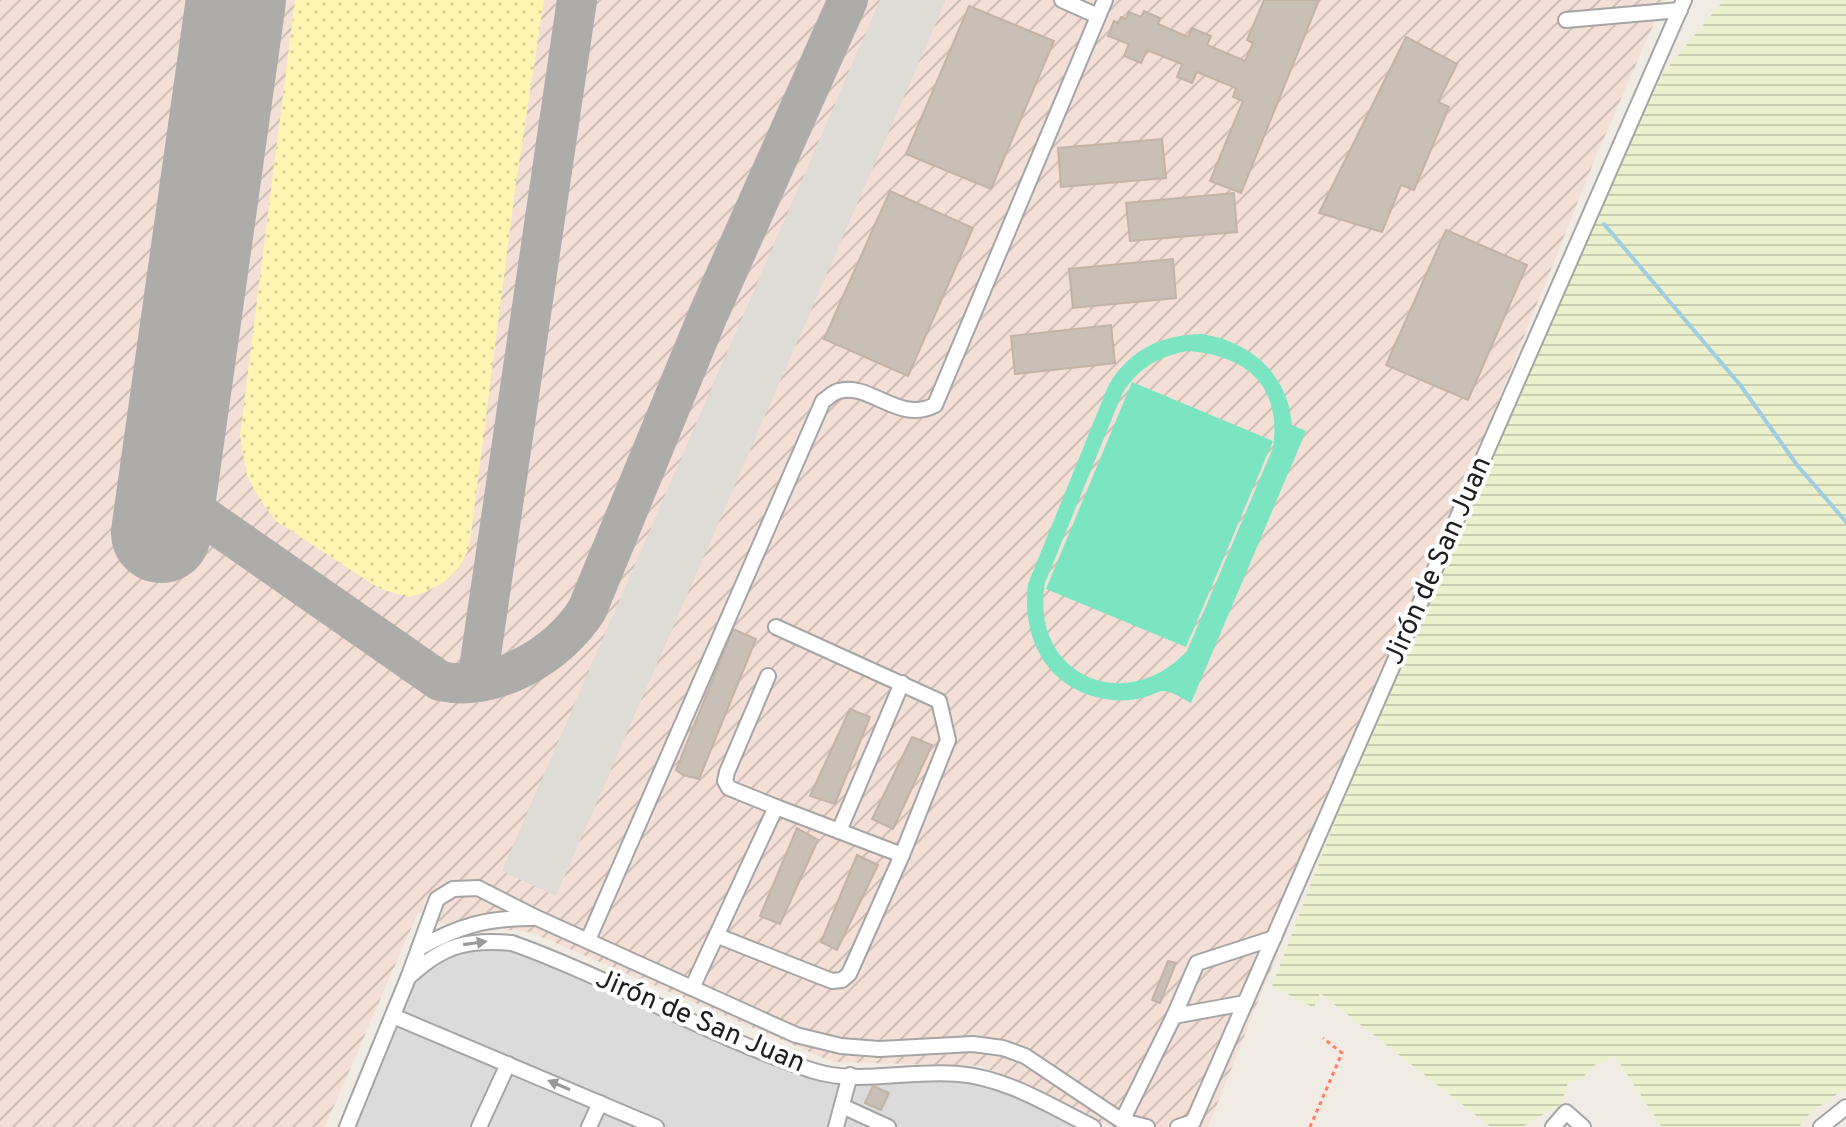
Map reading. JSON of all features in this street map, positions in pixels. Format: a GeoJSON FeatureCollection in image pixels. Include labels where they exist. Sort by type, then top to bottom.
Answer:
{"type":"FeatureCollection","features":[{"type":"Feature","properties":{"kind":"street"},"geometry":{"type":"LineString","coordinates":[[1062,0],[1098,16]]}},
{"type":"Feature","properties":{"kind":"street"},"geometry":{"type":"LineString","coordinates":[[588,940],[823,401],[837,391],[852,390],[909,411],[924,411],[935,405],[1105,0]]}},
{"type":"Feature","properties":{"kind":"street"},"geometry":{"type":"LineString","coordinates":[[1566,20],[1682,5]]}},
{"type":"Feature","properties":{"kind":"street","name":"Jirón de San Juan"},"geometry":{"type":"LineString","coordinates":[[1178,1127],[1193,1122],[1682,5]]}},
{"type":"Feature","properties":{"kind":"street"},"geometry":{"type":"LineString","coordinates":[[718,936],[832,981],[842,980],[849,974],[902,855],[948,740],[939,701],[776,627]]}},
{"type":"Feature","properties":{"kind":"street"},"geometry":{"type":"LineString","coordinates":[[768,676],[727,772],[725,781],[729,788],[902,855]]}},
{"type":"Feature","properties":{"kind":"street"},"geometry":{"type":"LineString","coordinates":[[839,831],[902,683]]}},
{"type":"Feature","properties":{"kind":"street"},"geometry":{"type":"LineString","coordinates":[[692,988],[776,807]]}},
{"type":"Feature","properties":{"kind":"street"},"geometry":{"type":"LineString","coordinates":[[347,1127],[437,899],[453,889],[478,888],[537,918],[796,1035],[841,1046],[879,1049],[973,1044],[1003,1048],[1025,1056],[1122,1121],[1147,1127]]}},
{"type":"Feature","properties":{"kind":"street"},"geometry":{"type":"LineString","coordinates":[[419,948],[446,934],[499,918],[537,918]]}},
{"type":"Feature","properties":{"kind":"street"},"geometry":{"type":"LineString","coordinates":[[1122,1121],[1197,963],[1274,938]]}},
{"type":"Feature","properties":{"kind":"street","name":"Jirón de San Juan"},"geometry":{"type":"LineString","coordinates":[[408,978],[429,959],[452,947],[482,940],[512,943],[817,1072],[850,1075],[956,1073],[984,1077],[1011,1086],[1093,1127]]}},
{"type":"Feature","properties":{"kind":"street"},"geometry":{"type":"LineString","coordinates":[[1174,1016],[1245,1003]]}},
{"type":"Feature","properties":{"kind":"street"},"geometry":{"type":"LineString","coordinates":[[393,1016],[656,1127]]}},
{"type":"Feature","properties":{"kind":"street"},"geometry":{"type":"LineString","coordinates":[[479,1127],[508,1064]]}},
{"type":"Feature","properties":{"kind":"street"},"geometry":{"type":"LineString","coordinates":[[836,1127],[850,1075]]}},
{"type":"Feature","properties":{"kind":"street"},"geometry":{"type":"LineString","coordinates":[[589,1127],[600,1103]]}},
{"type":"Feature","properties":{"kind":"street"},"geometry":{"type":"LineString","coordinates":[[842,1106],[888,1127]]}},
{"type":"Feature","properties":{"kind":"street"},"geometry":{"type":"LineString","coordinates":[[1821,1127],[1846,1107]]}},
{"type":"Feature","properties":{"kind":"street"},"geometry":{"type":"LineString","coordinates":[[1553,1127],[1566,1112],[1583,1127]]}},
{"type":"Feature","properties":{"kind":"path"},"geometry":{"type":"LineString","coordinates":[[1310,1127],[1342,1053],[1323,1038]]}},
{"type":"Feature","properties":{"kind":"shaded area"},"geometry":{"type":"Polygon","coordinates":[[[0,0],[1664,0],[1597,154],[1208,1127],[1112,1127],[982,1066],[833,1062],[530,932],[497,929],[465,933],[418,912],[325,1127],[0,1127],[0,0]]]}},
{"type":"Feature","properties":{"kind":"shaded area"},"geometry":{"type":"Polygon","coordinates":[[[880,0],[946,0],[556,896],[502,871],[880,0]]]}},
{"type":"Feature","properties":{"kind":"shaded area"},"geometry":{"type":"Polygon","coordinates":[[[477,936],[532,941],[816,1067],[1012,1085],[1100,1127],[337,1127],[399,976],[443,944],[477,936]]]}},
{"type":"Feature","properties":{"kind":"green space"},"geometry":{"type":"Polygon","coordinates":[[[1724,0],[1846,0],[1846,1088],[1810,1113],[1799,1127],[1662,1127],[1615,1056],[1596,1064],[1581,1079],[1568,1082],[1561,1104],[1522,1127],[1491,1127],[1320,993],[1314,1008],[1272,986],[1335,821],[1649,99],[1664,72],[1724,0]]]}},
{"type":"Feature","properties":{"kind":"green space"},"geometry":{"type":"Polygon","coordinates":[[[1187,335],[1220,338],[1236,344],[1264,363],[1283,390],[1292,425],[1306,431],[1191,703],[1165,691],[1125,700],[1091,696],[1057,676],[1035,645],[1027,606],[1028,584],[1109,384],[1127,362],[1148,346],[1187,335]],[[1187,351],[1167,357],[1150,365],[1128,385],[1045,583],[1044,615],[1052,642],[1067,662],[1087,676],[1111,683],[1136,681],[1162,671],[1187,651],[1273,448],[1272,407],[1266,391],[1243,367],[1208,354],[1187,351]]]}},
{"type":"Feature","properties":{"kind":"green space"},"geometry":{"type":"Polygon","coordinates":[[[1132,382],[1273,441],[1186,647],[1046,589],[1132,382]]]}},
{"type":"Feature","properties":{"kind":"sand"},"geometry":{"type":"Polygon","coordinates":[[[295,0],[544,0],[516,183],[469,549],[459,567],[444,582],[409,597],[380,589],[276,521],[247,476],[240,435],[295,0]]]}},
{"type":"Feature","properties":{"kind":"building"},"geometry":{"type":"Polygon","coordinates":[[[1264,0],[1319,0],[1241,193],[1210,181],[1243,101],[1233,97],[1236,88],[1197,72],[1192,83],[1177,77],[1182,64],[1147,50],[1141,63],[1124,56],[1129,44],[1108,36],[1114,21],[1118,23],[1121,17],[1126,19],[1129,12],[1141,17],[1144,11],[1160,18],[1158,24],[1188,37],[1192,28],[1211,36],[1207,45],[1245,61],[1253,43],[1247,40],[1264,0]]]}},
{"type":"Feature","properties":{"kind":"building"},"geometry":{"type":"Polygon","coordinates":[[[969,6],[1054,41],[991,189],[906,154],[969,6]]]}},
{"type":"Feature","properties":{"kind":"building"},"geometry":{"type":"Polygon","coordinates":[[[1406,37],[1457,64],[1438,102],[1449,107],[1414,190],[1401,185],[1382,232],[1319,213],[1406,37]]]}},
{"type":"Feature","properties":{"kind":"building"},"geometry":{"type":"Polygon","coordinates":[[[1162,139],[1166,178],[1061,187],[1058,148],[1162,139]]]}},
{"type":"Feature","properties":{"kind":"building"},"geometry":{"type":"Polygon","coordinates":[[[890,191],[973,228],[908,376],[824,339],[890,191]]]}},
{"type":"Feature","properties":{"kind":"building"},"geometry":{"type":"Polygon","coordinates":[[[1234,193],[1237,232],[1130,241],[1126,203],[1234,193]]]}},
{"type":"Feature","properties":{"kind":"building"},"geometry":{"type":"Polygon","coordinates":[[[1446,230],[1527,265],[1468,400],[1386,365],[1446,230]]]}},
{"type":"Feature","properties":{"kind":"building"},"geometry":{"type":"Polygon","coordinates":[[[1173,259],[1176,298],[1073,308],[1069,269],[1173,259]]]}},
{"type":"Feature","properties":{"kind":"building"},"geometry":{"type":"Polygon","coordinates":[[[1111,325],[1115,363],[1015,374],[1011,336],[1111,325]]]}},
{"type":"Feature","properties":{"kind":"building"},"geometry":{"type":"Polygon","coordinates":[[[733,629],[756,639],[699,779],[683,775],[676,770],[733,629]]]}},
{"type":"Feature","properties":{"kind":"building"},"geometry":{"type":"Polygon","coordinates":[[[850,709],[870,717],[835,804],[810,796],[850,709]]]}},
{"type":"Feature","properties":{"kind":"building"},"geometry":{"type":"Polygon","coordinates":[[[912,737],[932,745],[893,829],[872,819],[912,737]]]}},
{"type":"Feature","properties":{"kind":"building"},"geometry":{"type":"Polygon","coordinates":[[[797,828],[818,840],[780,924],[760,916],[797,828]]]}},
{"type":"Feature","properties":{"kind":"building"},"geometry":{"type":"Polygon","coordinates":[[[857,855],[878,865],[837,950],[821,942],[857,855]]]}},
{"type":"Feature","properties":{"kind":"building"},"geometry":{"type":"Polygon","coordinates":[[[1168,961],[1176,963],[1160,1003],[1152,1000],[1168,961]]]}},
{"type":"Feature","properties":{"kind":"building"},"geometry":{"type":"Polygon","coordinates":[[[873,1086],[889,1093],[881,1110],[865,1103],[873,1086]]]}},
{"type":"Feature","properties":{"kind":"waterway"},"geometry":{"type":"LineString","coordinates":[[1604,224],[1741,386],[1797,465],[1846,522]]}},
{"type":"Feature","properties":{"kind":"taxiway"},"geometry":{"type":"LineString","coordinates":[[477,682],[577,0]]}},
{"type":"Feature","properties":{"kind":"taxiway"},"geometry":{"type":"LineString","coordinates":[[167,491],[440,681],[461,683],[503,676],[542,655],[560,642],[587,610],[708,315],[848,0]]}},
{"type":"Feature","properties":{"kind":"runway"},"geometry":{"type":"LineString","coordinates":[[161,533],[236,0]]}}]}
